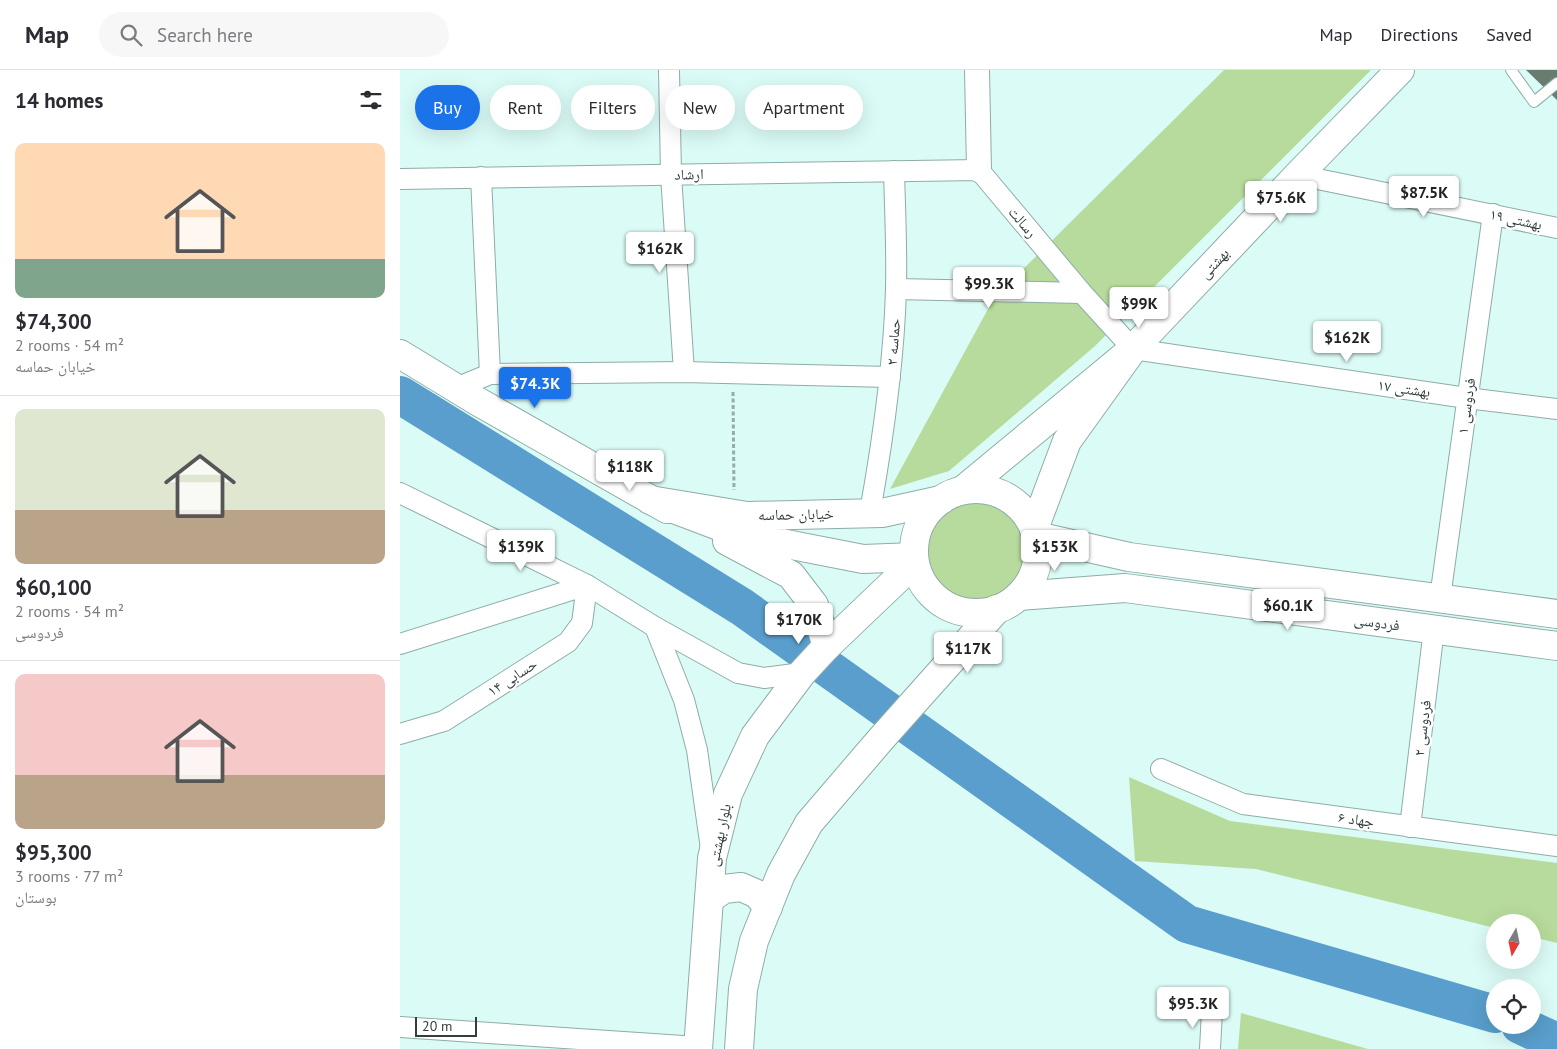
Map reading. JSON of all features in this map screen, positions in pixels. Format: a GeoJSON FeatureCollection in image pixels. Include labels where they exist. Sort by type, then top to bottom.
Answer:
{"type":"FeatureCollection","features":[{"type":"Feature","properties":{"kind":"main road","name":"بهشتی"},"geometry":{"type":"LineString","coordinates":[[1133,349],[1400,70]]}},
{"type":"Feature","properties":{"kind":"main road"},"geometry":{"type":"LineString","coordinates":[[1008,602],[976,613],[955,610],[936,599],[922,583],[914,560],[916,535],[925,515],[1133,349]]}},
{"type":"Feature","properties":{"kind":"main road"},"geometry":{"type":"LineString","coordinates":[[1035,533],[1067,441],[1133,349]]}},
{"type":"Feature","properties":{"kind":"main road","name":"خیابان حماسه"},"geometry":{"type":"LineString","coordinates":[[400,354],[650,500],[745,536],[863,558],[914,560]]}},
{"type":"Feature","properties":{"kind":"main road"},"geometry":{"type":"LineString","coordinates":[[739,1049],[743,989],[754,941],[781,874],[808,823],[881,739],[1032,578],[1038,558],[1035,533],[1022,510],[1006,497],[985,490],[952,495]]}},
{"type":"Feature","properties":{"kind":"main road","name":"خیابان حماسه"},"geometry":{"type":"LineString","coordinates":[[650,500],[747,516],[882,512],[952,495]]}},
{"type":"Feature","properties":{"kind":"main road"},"geometry":{"type":"LineString","coordinates":[[650,500],[791,575],[814,605],[827,646]]}},
{"type":"Feature","properties":{"kind":"main road"},"geometry":{"type":"LineString","coordinates":[[1035,533],[1129,557],[1557,614]]}},
{"type":"Feature","properties":{"kind":"main road","name":"بلوار بهشتی"},"geometry":{"type":"LineString","coordinates":[[698,1048],[712,858],[728,794],[755,736],[802,673],[914,560]]}},
{"type":"Feature","properties":{"kind":"main road","name":"فردوسی"},"geometry":{"type":"LineString","coordinates":[[1008,602],[1125,588],[1557,646]]}},
{"type":"Feature","properties":{"kind":"main road"},"geometry":{"type":"LineString","coordinates":[[710,899],[724,889],[741,887],[757,894],[768,907]]}},
{"type":"Feature","properties":{"kind":"street"},"geometry":{"type":"LineString","coordinates":[[669,70],[670,175],[684,372]]}},
{"type":"Feature","properties":{"kind":"street"},"geometry":{"type":"LineString","coordinates":[[977,70],[979,170]]}},
{"type":"Feature","properties":{"kind":"street","name":"ارشاد"},"geometry":{"type":"LineString","coordinates":[[400,179],[979,170]]}},
{"type":"Feature","properties":{"kind":"street","name":"رسالت"},"geometry":{"type":"LineString","coordinates":[[979,170],[1082,293],[1133,349]]}},
{"type":"Feature","properties":{"kind":"street","name":"حماسه ۲"},"geometry":{"type":"LineString","coordinates":[[870,512],[881,449],[890,377],[896,289],[894,171]]}},
{"type":"Feature","properties":{"kind":"street","name":"بهشتی ۱۹"},"geometry":{"type":"LineString","coordinates":[[1298,175],[1557,228]]}},
{"type":"Feature","properties":{"kind":"street"},"geometry":{"type":"LineString","coordinates":[[481,177],[490,374]]}},
{"type":"Feature","properties":{"kind":"street","name":"فردوسی ۱"},"geometry":{"type":"LineString","coordinates":[[1440,598],[1493,214]]}},
{"type":"Feature","properties":{"kind":"street"},"geometry":{"type":"LineString","coordinates":[[896,289],[1082,293]]}},
{"type":"Feature","properties":{"kind":"street","name":"بهشتی ۱۷"},"geometry":{"type":"LineString","coordinates":[[1133,349],[1468,398],[1557,409]]}},
{"type":"Feature","properties":{"kind":"street"},"geometry":{"type":"LineString","coordinates":[[456,388],[490,374],[684,372],[890,377]]}},
{"type":"Feature","properties":{"kind":"street"},"geometry":{"type":"LineString","coordinates":[[400,493],[587,586],[655,627],[738,673],[764,678],[802,673]]}},
{"type":"Feature","properties":{"kind":"street"},"geometry":{"type":"LineString","coordinates":[[400,644],[587,586]]}},
{"type":"Feature","properties":{"kind":"street","name":"حسابی ۱۴"},"geometry":{"type":"LineString","coordinates":[[400,734],[444,721],[568,642],[582,623],[587,586]]}},
{"type":"Feature","properties":{"kind":"street"},"geometry":{"type":"LineString","coordinates":[[655,627],[684,700],[697,750],[712,858]]}},
{"type":"Feature","properties":{"kind":"street","name":"فردوسی ۲"},"geometry":{"type":"LineString","coordinates":[[1410,827],[1434,629]]}},
{"type":"Feature","properties":{"kind":"street","name":"جهاد ۶"},"geometry":{"type":"LineString","coordinates":[[1160,769],[1243,804],[1557,846]]}},
{"type":"Feature","properties":{"kind":"street"},"geometry":{"type":"LineString","coordinates":[[1210,1049],[1212,1011]]}},
{"type":"Feature","properties":{"kind":"street"},"geometry":{"type":"LineString","coordinates":[[400,1027],[698,1048]]}},
{"type":"Feature","properties":{"kind":"lane"},"geometry":{"type":"LineString","coordinates":[[1511,70],[1534,102],[1557,83]]}},
{"type":"Feature","properties":{"kind":"path"},"geometry":{"type":"LineString","coordinates":[[733,373],[734,513]]}},
{"type":"Feature","properties":{"kind":"green space"},"geometry":{"type":"Polygon","coordinates":[[[1224,70],[1371,70],[1095,346],[949,471],[890,489],[994,298],[1224,70]]]}},
{"type":"Feature","properties":{"kind":"green space"},"geometry":{"type":"Polygon","coordinates":[[[966,499],[986,499],[995,502],[1012,513],[1023,530],[1026,539],[1026,559],[1023,568],[1012,585],[995,596],[986,599],[966,599],[948,591],[934,577],[926,559],[926,539],[934,521],[948,507],[966,499]]]}},
{"type":"Feature","properties":{"kind":"green space"},"geometry":{"type":"Polygon","coordinates":[[[1129,777],[1230,821],[1557,863],[1557,943],[1541,939],[1541,914],[1486,914],[1486,926],[1256,869],[1135,861],[1129,777]]]}},
{"type":"Feature","properties":{"kind":"green space"},"geometry":{"type":"Polygon","coordinates":[[[1241,1013],[1368,1049],[1238,1049],[1241,1013]]]}},
{"type":"Feature","properties":{"kind":"building"},"geometry":{"type":"Polygon","coordinates":[[[1526,70],[1557,70],[1557,100],[1526,70]]]}},
{"type":"Feature","properties":{"kind":"waterway"},"geometry":{"type":"LineString","coordinates":[[400,395],[742,607],[1187,924],[1486,1011]]}},
{"type":"Feature","properties":{"kind":"waterway"},"geometry":{"type":"LineString","coordinates":[[1540,1034],[1557,1042]]}}]}
